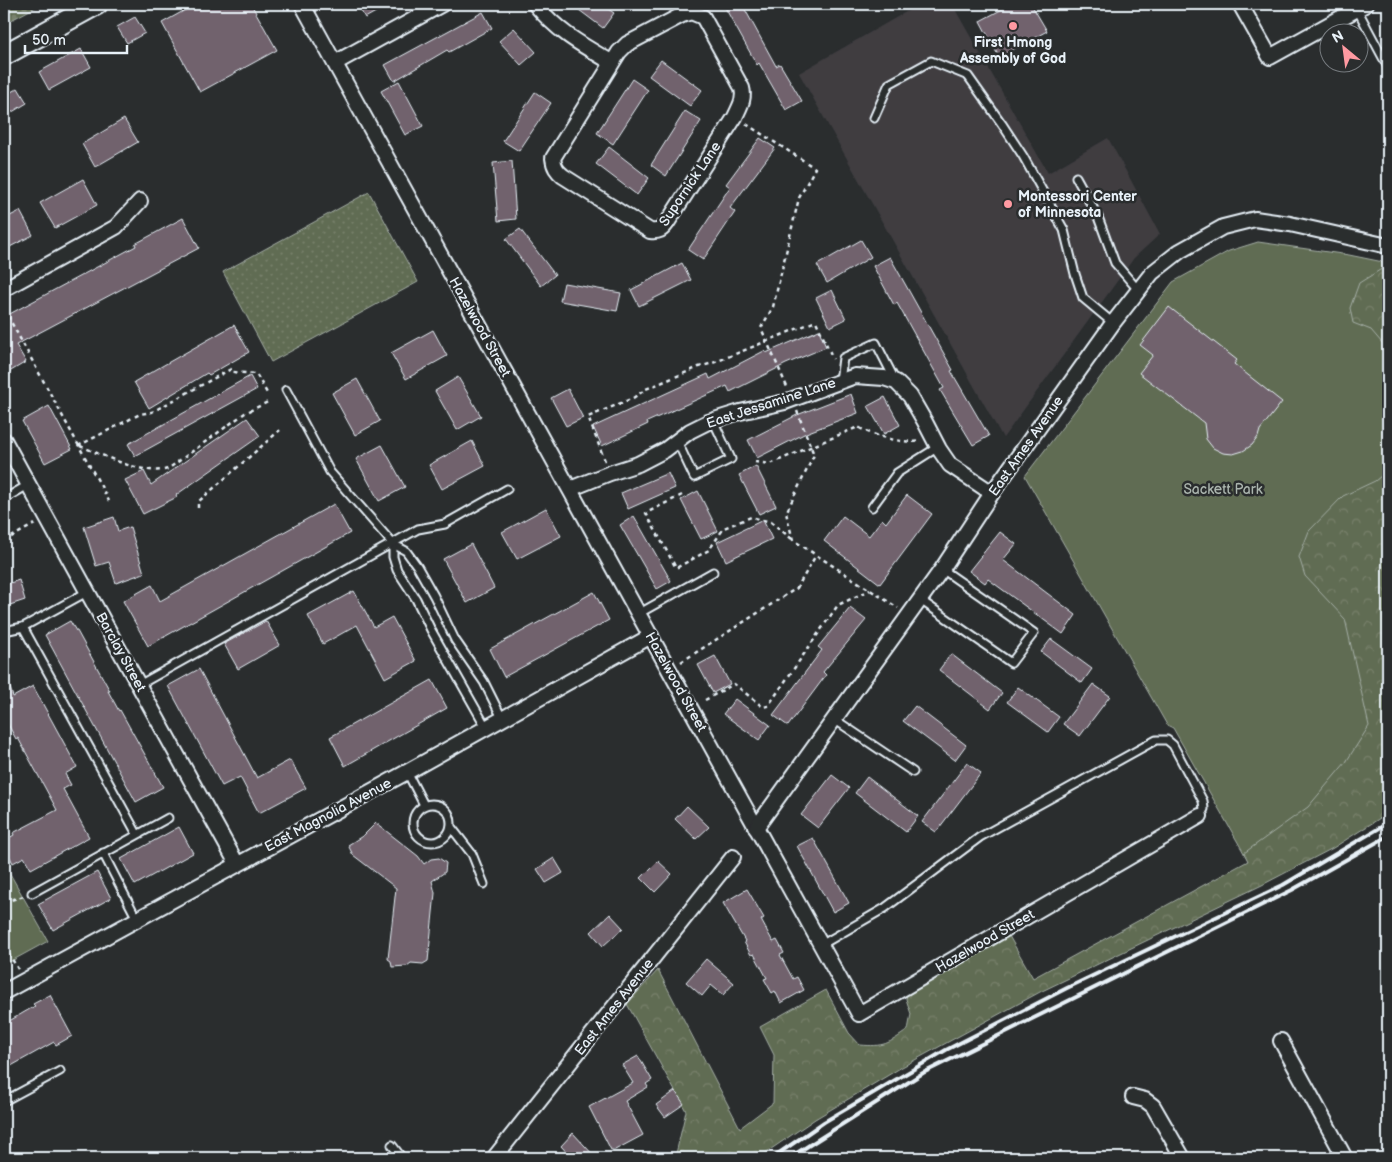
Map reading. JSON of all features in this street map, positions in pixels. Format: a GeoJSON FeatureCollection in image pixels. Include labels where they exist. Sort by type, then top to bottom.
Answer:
{"type":"FeatureCollection","features":[{"type":"Feature","properties":{"kind":"main road"},"geometry":{"type":"LineString","coordinates":[[4,55],[96,4]]}},
{"type":"Feature","properties":{"kind":"street","name":"Hazelwood Street"},"geometry":{"type":"LineString","coordinates":[[302,4],[859,1014],[1200,816]]}},
{"type":"Feature","properties":{"kind":"street"},"geometry":{"type":"LineString","coordinates":[[335,62],[442,4]]}},
{"type":"Feature","properties":{"kind":"street"},"geometry":{"type":"LineString","coordinates":[[535,4],[549,21],[568,37],[611,62]]}},
{"type":"Feature","properties":{"kind":"street"},"geometry":{"type":"LineString","coordinates":[[1240,4],[1270,57],[1361,6]]}},
{"type":"Feature","properties":{"kind":"street","name":"Supornick Lane"},"geometry":{"type":"LineString","coordinates":[[691,12],[703,17],[742,88],[744,96],[742,104],[735,116],[666,225],[658,232],[650,231],[563,176],[554,165],[554,158],[557,152],[611,62],[619,52],[627,44],[691,12]]}},
{"type":"Feature","properties":{"kind":"street"},"geometry":{"type":"LineString","coordinates":[[4,289],[116,227],[140,201]]}},
{"type":"Feature","properties":{"kind":"street","name":"East Ames Avenue"},"geometry":{"type":"LineString","coordinates":[[756,828],[942,569],[992,493],[1113,323],[1152,273],[1180,251],[1223,226],[1255,219],[1290,224],[1388,246]]}},
{"type":"Feature","properties":{"kind":"street","name":"East Jessamine Lane"},"geometry":{"type":"LineString","coordinates":[[570,489],[638,464],[665,450],[690,431],[714,420],[792,399],[841,374],[884,378],[896,382]]}},
{"type":"Feature","properties":{"kind":"street"},"geometry":{"type":"LineString","coordinates":[[896,382],[910,396],[950,465],[992,493]]}},
{"type":"Feature","properties":{"kind":"street","name":"Barclay Street"},"geometry":{"type":"LineString","coordinates":[[4,440],[237,864]]}},
{"type":"Feature","properties":{"kind":"street","name":"East Magnolia Avenue"},"geometry":{"type":"LineString","coordinates":[[4,992],[407,772],[651,636]]}},
{"type":"Feature","properties":{"kind":"street","name":"East Ames Avenue"},"geometry":{"type":"LineString","coordinates":[[494,1158],[734,856]]}},
{"type":"Feature","properties":{"kind":"street"},"geometry":{"type":"LineString","coordinates":[[1281,1041],[1345,1158]]}},
{"type":"Feature","properties":{"kind":"street"},"geometry":{"type":"LineString","coordinates":[[1133,1097],[1145,1100],[1153,1106],[1183,1158]]}},
{"type":"Feature","properties":{"kind":"lane"},"geometry":{"type":"LineString","coordinates":[[1361,6],[1388,68]]}},
{"type":"Feature","properties":{"kind":"lane"},"geometry":{"type":"LineString","coordinates":[[874,118],[889,84],[931,61],[968,76],[1023,156],[1064,230],[1083,298],[1113,323]]}},
{"type":"Feature","properties":{"kind":"lane"},"geometry":{"type":"LineString","coordinates":[[1076,177],[1098,216],[1114,263],[1139,290]]}},
{"type":"Feature","properties":{"kind":"lane"},"geometry":{"type":"LineString","coordinates":[[841,374],[844,358],[876,343],[896,382]]}},
{"type":"Feature","properties":{"kind":"lane"},"geometry":{"type":"LineString","coordinates":[[286,390],[330,472],[393,544],[406,551],[417,566],[455,640],[484,682],[502,718]]}},
{"type":"Feature","properties":{"kind":"lane"},"geometry":{"type":"LineString","coordinates":[[677,441],[694,477],[731,458],[714,420]]}},
{"type":"Feature","properties":{"kind":"lane"},"geometry":{"type":"LineString","coordinates":[[872,507],[897,473],[936,443]]}},
{"type":"Feature","properties":{"kind":"lane"},"geometry":{"type":"LineString","coordinates":[[4,499],[28,485]]}},
{"type":"Feature","properties":{"kind":"lane"},"geometry":{"type":"LineString","coordinates":[[139,685],[418,529],[445,524],[507,489]]}},
{"type":"Feature","properties":{"kind":"lane"},"geometry":{"type":"LineString","coordinates":[[393,544],[393,557],[397,570],[416,599],[430,630],[486,727]]}},
{"type":"Feature","properties":{"kind":"lane"},"geometry":{"type":"LineString","coordinates":[[919,599],[1011,663],[1034,633],[942,569]]}},
{"type":"Feature","properties":{"kind":"lane"},"geometry":{"type":"LineString","coordinates":[[638,614],[713,572]]}},
{"type":"Feature","properties":{"kind":"lane"},"geometry":{"type":"LineString","coordinates":[[4,632],[23,627],[88,592]]}},
{"type":"Feature","properties":{"kind":"lane"},"geometry":{"type":"LineString","coordinates":[[23,627],[137,834]]}},
{"type":"Feature","properties":{"kind":"lane"},"geometry":{"type":"LineString","coordinates":[[834,719],[913,772]]}},
{"type":"Feature","properties":{"kind":"lane"},"geometry":{"type":"LineString","coordinates":[[821,945],[885,908],[980,837],[1156,740],[1167,740],[1173,745],[1203,800],[1204,809],[1200,816]]}},
{"type":"Feature","properties":{"kind":"lane"},"geometry":{"type":"LineString","coordinates":[[407,772],[424,805]]}},
{"type":"Feature","properties":{"kind":"lane"},"geometry":{"type":"LineString","coordinates":[[451,827],[445,837],[433,842],[420,838],[416,833],[413,820],[415,814],[424,805],[436,804],[442,806],[450,815],[451,827],[472,854],[484,884]]}},
{"type":"Feature","properties":{"kind":"lane"},"geometry":{"type":"LineString","coordinates":[[32,893],[168,818]]}},
{"type":"Feature","properties":{"kind":"lane"},"geometry":{"type":"LineString","coordinates":[[103,853],[137,919]]}},
{"type":"Feature","properties":{"kind":"lane"},"geometry":{"type":"LineString","coordinates":[[4,1101],[60,1071]]}},
{"type":"Feature","properties":{"kind":"lane"},"geometry":{"type":"LineString","coordinates":[[392,1145],[402,1158]]}},
{"type":"Feature","properties":{"kind":"path"},"geometry":{"type":"LineString","coordinates":[[735,116],[816,168],[798,198],[773,307],[761,328],[814,455],[786,513],[793,540]]}},
{"type":"Feature","properties":{"kind":"path"},"geometry":{"type":"LineString","coordinates":[[4,309],[108,501]]}},
{"type":"Feature","properties":{"kind":"path"},"geometry":{"type":"LineString","coordinates":[[610,473],[588,418],[633,398],[646,389],[816,320],[835,366],[841,374]]}},
{"type":"Feature","properties":{"kind":"path"},"geometry":{"type":"LineString","coordinates":[[78,446],[140,414],[152,412],[232,369],[233,372],[256,374],[267,393]]}},
{"type":"Feature","properties":{"kind":"path"},"geometry":{"type":"LineString","coordinates":[[78,446],[140,469],[162,471],[168,469],[245,413],[270,402]]}},
{"type":"Feature","properties":{"kind":"path"},"geometry":{"type":"LineString","coordinates":[[755,462],[770,464],[858,427],[869,434],[912,442],[936,443]]}},
{"type":"Feature","properties":{"kind":"path"},"geometry":{"type":"LineString","coordinates":[[198,508],[198,502],[280,430]]}},
{"type":"Feature","properties":{"kind":"path"},"geometry":{"type":"LineString","coordinates":[[682,494],[646,513],[676,568],[709,550],[724,528],[751,517],[771,522],[793,540],[908,614]]}},
{"type":"Feature","properties":{"kind":"path"},"geometry":{"type":"LineString","coordinates":[[4,542],[47,518]]}},
{"type":"Feature","properties":{"kind":"path"},"geometry":{"type":"LineString","coordinates":[[669,670],[797,588],[816,555]]}},
{"type":"Feature","properties":{"kind":"path"},"geometry":{"type":"LineString","coordinates":[[705,700],[734,684],[763,707],[768,706],[838,605],[870,590]]}},
{"type":"Feature","properties":{"kind":"path"},"geometry":{"type":"LineString","coordinates":[[4,902],[32,893]]}},
{"type":"Feature","properties":{"kind":"path"},"geometry":{"type":"LineString","coordinates":[[4,946],[25,981]]}},
{"type":"Feature","properties":{"kind":"path"},"geometry":{"type":"LineString","coordinates":[[4,960],[10,957]]}},
{"type":"Feature","properties":{"kind":"shaded area","name":"Montessori Center of Minnesota"},"geometry":{"type":"Polygon","coordinates":[[[920,4],[952,4],[1048,173],[1108,138],[1160,234],[1134,258],[1003,438],[799,73],[920,4]]]}},
{"type":"Feature","properties":{"kind":"green space"},"geometry":{"type":"Polygon","coordinates":[[[4,4],[41,4],[4,24],[4,4]]]}},
{"type":"Feature","properties":{"kind":"green space"},"geometry":{"type":"Polygon","coordinates":[[[369,192],[418,282],[271,362],[223,272],[369,192]]]}},
{"type":"Feature","properties":{"kind":"green space","name":"Sackett Park"},"geometry":{"type":"Polygon","coordinates":[[[1258,242],[1349,255],[1388,263],[1388,790],[1253,869],[1173,728],[1167,725],[1025,476],[1173,282],[1229,251],[1258,242]]]}},
{"type":"Feature","properties":{"kind":"green space"},"geometry":{"type":"Polygon","coordinates":[[[1388,265],[1388,350],[1371,330],[1353,323],[1350,308],[1359,283],[1388,265]]]}},
{"type":"Feature","properties":{"kind":"green space"},"geometry":{"type":"Polygon","coordinates":[[[1388,470],[1388,813],[1333,848],[1262,885],[1040,992],[902,1067],[815,1119],[758,1158],[675,1158],[686,1111],[627,1004],[658,970],[740,1128],[773,1103],[774,1055],[760,1027],[826,990],[849,1033],[860,1045],[886,1044],[908,1030],[911,1014],[906,999],[908,991],[1009,936],[1033,978],[1248,861],[1244,853],[1308,807],[1346,762],[1369,726],[1345,619],[1305,576],[1299,557],[1309,531],[1343,496],[1375,481],[1388,470]]]}},
{"type":"Feature","properties":{"kind":"green space"},"geometry":{"type":"Polygon","coordinates":[[[4,863],[48,941],[4,965],[4,863]]]}},
{"type":"Feature","properties":{"kind":"building"},"geometry":{"type":"Polygon","coordinates":[[[196,4],[251,4],[277,50],[200,92],[162,23],[196,4]]]}},
{"type":"Feature","properties":{"kind":"building"},"geometry":{"type":"Polygon","coordinates":[[[357,4],[390,4],[365,18],[357,4]]]}},
{"type":"Feature","properties":{"kind":"building"},"geometry":{"type":"Polygon","coordinates":[[[571,4],[601,4],[614,13],[603,28],[571,4]]]}},
{"type":"Feature","properties":{"kind":"building"},"geometry":{"type":"Polygon","coordinates":[[[723,4],[742,4],[776,66],[780,64],[802,101],[786,110],[759,63],[757,65],[723,4]]]}},
{"type":"Feature","properties":{"kind":"building","name":"First Hmong Assembly of God"},"geometry":{"type":"Polygon","coordinates":[[[1012,4],[1031,4],[1047,31],[999,57],[980,21],[1012,4]]]}},
{"type":"Feature","properties":{"kind":"building"},"geometry":{"type":"Polygon","coordinates":[[[483,12],[492,28],[449,52],[447,50],[394,81],[385,65],[483,12]]]}},
{"type":"Feature","properties":{"kind":"building"},"geometry":{"type":"Polygon","coordinates":[[[135,17],[145,33],[127,43],[117,27],[135,17]]]}},
{"type":"Feature","properties":{"kind":"building"},"geometry":{"type":"Polygon","coordinates":[[[514,28],[536,52],[521,65],[499,41],[514,28]]]}},
{"type":"Feature","properties":{"kind":"building"},"geometry":{"type":"Polygon","coordinates":[[[81,49],[91,67],[49,90],[39,72],[81,49]]]}},
{"type":"Feature","properties":{"kind":"building"},"geometry":{"type":"Polygon","coordinates":[[[661,60],[702,90],[690,106],[649,76],[661,60]]]}},
{"type":"Feature","properties":{"kind":"building"},"geometry":{"type":"Polygon","coordinates":[[[632,79],[648,90],[613,144],[597,133],[632,79]]]}},
{"type":"Feature","properties":{"kind":"building"},"geometry":{"type":"Polygon","coordinates":[[[399,81],[423,126],[405,135],[381,91],[399,81]]]}},
{"type":"Feature","properties":{"kind":"building"},"geometry":{"type":"Polygon","coordinates":[[[18,88],[27,103],[4,117],[4,96],[18,88]]]}},
{"type":"Feature","properties":{"kind":"building"},"geometry":{"type":"Polygon","coordinates":[[[535,92],[551,103],[519,151],[503,141],[535,92]]]}},
{"type":"Feature","properties":{"kind":"building"},"geometry":{"type":"Polygon","coordinates":[[[685,111],[701,121],[666,176],[651,165],[685,111]]]}},
{"type":"Feature","properties":{"kind":"building"},"geometry":{"type":"Polygon","coordinates":[[[124,119],[138,142],[95,167],[82,144],[124,119]]]}},
{"type":"Feature","properties":{"kind":"building"},"geometry":{"type":"Polygon","coordinates":[[[760,138],[775,148],[730,208],[735,212],[703,260],[688,250],[730,187],[726,184],[760,138]]]}},
{"type":"Feature","properties":{"kind":"building"},"geometry":{"type":"Polygon","coordinates":[[[609,147],[649,178],[637,195],[596,164],[609,147]]]}},
{"type":"Feature","properties":{"kind":"building"},"geometry":{"type":"Polygon","coordinates":[[[512,161],[516,219],[498,221],[493,163],[512,161]]]}},
{"type":"Feature","properties":{"kind":"building"},"geometry":{"type":"Polygon","coordinates":[[[83,179],[97,205],[55,228],[40,203],[83,179]]]}},
{"type":"Feature","properties":{"kind":"building"},"geometry":{"type":"Polygon","coordinates":[[[20,211],[33,235],[4,250],[4,219],[20,211]]]}},
{"type":"Feature","properties":{"kind":"building"},"geometry":{"type":"Polygon","coordinates":[[[183,218],[199,248],[16,345],[26,362],[4,375],[4,317],[136,246],[135,244],[183,218]]]}},
{"type":"Feature","properties":{"kind":"building"},"geometry":{"type":"Polygon","coordinates":[[[520,229],[555,275],[541,286],[506,239],[520,229]]]}},
{"type":"Feature","properties":{"kind":"building"},"geometry":{"type":"Polygon","coordinates":[[[861,240],[871,257],[827,283],[817,265],[861,240]]]}},
{"type":"Feature","properties":{"kind":"building"},"geometry":{"type":"Polygon","coordinates":[[[890,257],[953,370],[951,371],[989,436],[973,445],[940,390],[944,388],[897,303],[894,305],[873,266],[890,257]]]}},
{"type":"Feature","properties":{"kind":"building"},"geometry":{"type":"Polygon","coordinates":[[[682,263],[691,280],[639,306],[631,290],[682,263]]]}},
{"type":"Feature","properties":{"kind":"building"},"geometry":{"type":"Polygon","coordinates":[[[564,283],[621,293],[617,311],[560,301],[564,283]]]}},
{"type":"Feature","properties":{"kind":"building"},"geometry":{"type":"Polygon","coordinates":[[[832,290],[846,319],[830,327],[816,298],[832,290]]]}},
{"type":"Feature","properties":{"kind":"building"},"geometry":{"type":"Polygon","coordinates":[[[1169,307],[1237,360],[1234,364],[1282,402],[1260,430],[1258,437],[1252,445],[1243,451],[1233,454],[1223,453],[1213,448],[1206,439],[1204,423],[1139,373],[1153,355],[1140,345],[1169,307]]]}},
{"type":"Feature","properties":{"kind":"building"},"geometry":{"type":"Polygon","coordinates":[[[234,325],[249,352],[209,375],[207,373],[149,408],[134,382],[234,325]]]}},
{"type":"Feature","properties":{"kind":"building"},"geometry":{"type":"Polygon","coordinates":[[[433,330],[447,356],[406,379],[391,353],[433,330]]]}},
{"type":"Feature","properties":{"kind":"building"},"geometry":{"type":"Polygon","coordinates":[[[819,330],[826,347],[786,364],[730,392],[727,386],[647,422],[648,424],[602,446],[593,427],[708,374],[710,379],[764,351],[766,353],[819,330]]]}},
{"type":"Feature","properties":{"kind":"building"},"geometry":{"type":"Polygon","coordinates":[[[250,376],[257,389],[135,456],[128,444],[250,376]]]}},
{"type":"Feature","properties":{"kind":"building"},"geometry":{"type":"Polygon","coordinates":[[[458,377],[481,416],[457,430],[435,391],[458,377]]]}},
{"type":"Feature","properties":{"kind":"building"},"geometry":{"type":"Polygon","coordinates":[[[357,379],[380,421],[355,435],[332,393],[357,379]]]}},
{"type":"Feature","properties":{"kind":"building"},"geometry":{"type":"Polygon","coordinates":[[[568,389],[583,418],[566,426],[551,398],[568,389]]]}},
{"type":"Feature","properties":{"kind":"building"},"geometry":{"type":"Polygon","coordinates":[[[851,394],[858,413],[806,433],[757,458],[748,440],[797,415],[851,394]]]}},
{"type":"Feature","properties":{"kind":"building"},"geometry":{"type":"Polygon","coordinates":[[[885,397],[900,425],[884,434],[868,406],[885,397]]]}},
{"type":"Feature","properties":{"kind":"building"},"geometry":{"type":"Polygon","coordinates":[[[49,406],[72,449],[45,463],[22,421],[49,406]]]}},
{"type":"Feature","properties":{"kind":"building"},"geometry":{"type":"Polygon","coordinates":[[[247,418],[260,436],[176,495],[177,497],[143,514],[125,480],[144,471],[151,485],[247,418]]]}},
{"type":"Feature","properties":{"kind":"building"},"geometry":{"type":"Polygon","coordinates":[[[472,441],[485,466],[442,489],[429,465],[472,441]]]}},
{"type":"Feature","properties":{"kind":"building"},"geometry":{"type":"Polygon","coordinates":[[[382,445],[405,487],[379,501],[356,459],[382,445]]]}},
{"type":"Feature","properties":{"kind":"building"},"geometry":{"type":"Polygon","coordinates":[[[756,466],[776,506],[759,514],[739,475],[756,466]]]}},
{"type":"Feature","properties":{"kind":"building"},"geometry":{"type":"Polygon","coordinates":[[[668,473],[675,488],[628,509],[621,493],[668,473]]]}},
{"type":"Feature","properties":{"kind":"building"},"geometry":{"type":"Polygon","coordinates":[[[698,491],[718,531],[701,539],[681,500],[698,491]]]}},
{"type":"Feature","properties":{"kind":"building"},"geometry":{"type":"Polygon","coordinates":[[[907,495],[932,514],[880,584],[824,541],[843,516],[869,536],[882,519],[886,523],[907,495]]]}},
{"type":"Feature","properties":{"kind":"building"},"geometry":{"type":"Polygon","coordinates":[[[334,504],[350,533],[148,646],[123,601],[152,585],[160,601],[334,504]]]}},
{"type":"Feature","properties":{"kind":"building"},"geometry":{"type":"Polygon","coordinates":[[[546,508],[561,536],[517,559],[502,532],[546,508]]]}},
{"type":"Feature","properties":{"kind":"building"},"geometry":{"type":"Polygon","coordinates":[[[634,516],[671,581],[657,589],[620,525],[634,516]]]}},
{"type":"Feature","properties":{"kind":"building"},"geometry":{"type":"Polygon","coordinates":[[[114,517],[118,531],[130,527],[144,573],[116,583],[109,562],[96,566],[84,527],[114,517]]]}},
{"type":"Feature","properties":{"kind":"building"},"geometry":{"type":"Polygon","coordinates":[[[763,520],[772,539],[726,561],[717,542],[763,520]]]}},
{"type":"Feature","properties":{"kind":"building"},"geometry":{"type":"Polygon","coordinates":[[[1000,532],[1016,544],[1003,560],[1076,615],[1063,634],[988,579],[985,583],[969,571],[1000,532]]]}},
{"type":"Feature","properties":{"kind":"building"},"geometry":{"type":"Polygon","coordinates":[[[471,544],[494,588],[467,603],[443,559],[471,544]]]}},
{"type":"Feature","properties":{"kind":"building"},"geometry":{"type":"Polygon","coordinates":[[[19,580],[25,600],[4,607],[4,585],[19,580]]]}},
{"type":"Feature","properties":{"kind":"building"},"geometry":{"type":"Polygon","coordinates":[[[354,591],[374,627],[392,617],[416,661],[385,678],[357,625],[323,644],[308,616],[354,591]]]}},
{"type":"Feature","properties":{"kind":"building"},"geometry":{"type":"Polygon","coordinates":[[[594,592],[609,620],[504,677],[490,649],[594,592]]]}},
{"type":"Feature","properties":{"kind":"building"},"geometry":{"type":"Polygon","coordinates":[[[850,608],[866,620],[823,672],[826,675],[788,726],[773,715],[822,650],[818,647],[850,608]]]}},
{"type":"Feature","properties":{"kind":"building"},"geometry":{"type":"Polygon","coordinates":[[[70,621],[163,787],[136,802],[45,635],[70,621]]]}},
{"type":"Feature","properties":{"kind":"building"},"geometry":{"type":"Polygon","coordinates":[[[266,621],[280,645],[238,669],[224,644],[266,621]]]}},
{"type":"Feature","properties":{"kind":"building"},"geometry":{"type":"Polygon","coordinates":[[[1051,639],[1092,669],[1082,683],[1041,652],[1051,639]]]}},
{"type":"Feature","properties":{"kind":"building"},"geometry":{"type":"Polygon","coordinates":[[[951,654],[1002,693],[990,709],[939,670],[951,654]]]}},
{"type":"Feature","properties":{"kind":"building"},"geometry":{"type":"Polygon","coordinates":[[[715,656],[730,684],[713,693],[698,665],[715,656]]]}},
{"type":"Feature","properties":{"kind":"building"},"geometry":{"type":"Polygon","coordinates":[[[199,669],[257,778],[290,760],[306,788],[259,813],[240,777],[222,786],[168,686],[199,669]]]}},
{"type":"Feature","properties":{"kind":"building"},"geometry":{"type":"Polygon","coordinates":[[[4,675],[6,675],[13,697],[33,686],[77,767],[65,774],[71,785],[63,789],[89,837],[31,869],[24,857],[13,863],[4,846],[4,841],[14,835],[13,833],[57,810],[18,738],[16,739],[4,717],[4,675]]]}},
{"type":"Feature","properties":{"kind":"building"},"geometry":{"type":"Polygon","coordinates":[[[432,680],[447,708],[345,766],[330,737],[432,680]]]}},
{"type":"Feature","properties":{"kind":"building"},"geometry":{"type":"Polygon","coordinates":[[[1093,684],[1110,696],[1080,736],[1063,724],[1093,684]]]}},
{"type":"Feature","properties":{"kind":"building"},"geometry":{"type":"Polygon","coordinates":[[[1018,687],[1059,717],[1048,732],[1007,702],[1018,687]]]}},
{"type":"Feature","properties":{"kind":"building"},"geometry":{"type":"Polygon","coordinates":[[[735,699],[770,725],[759,740],[723,714],[735,699]]]}},
{"type":"Feature","properties":{"kind":"building"},"geometry":{"type":"Polygon","coordinates":[[[915,706],[966,745],[955,760],[903,721],[915,706]]]}},
{"type":"Feature","properties":{"kind":"building"},"geometry":{"type":"Polygon","coordinates":[[[967,763],[981,773],[936,832],[922,822],[967,763]]]}},
{"type":"Feature","properties":{"kind":"building"},"geometry":{"type":"Polygon","coordinates":[[[832,775],[849,788],[818,828],[801,815],[832,775]]]}},
{"type":"Feature","properties":{"kind":"building"},"geometry":{"type":"Polygon","coordinates":[[[867,777],[918,816],[906,832],[855,793],[867,777]]]}},
{"type":"Feature","properties":{"kind":"building"},"geometry":{"type":"Polygon","coordinates":[[[687,806],[709,827],[696,839],[675,819],[687,806]]]}},
{"type":"Feature","properties":{"kind":"building"},"geometry":{"type":"Polygon","coordinates":[[[376,823],[418,856],[424,864],[431,859],[439,858],[446,863],[445,872],[432,881],[435,893],[428,961],[423,964],[411,963],[407,966],[392,967],[391,961],[388,959],[396,888],[353,855],[348,845],[364,835],[376,823]]]}},
{"type":"Feature","properties":{"kind":"building"},"geometry":{"type":"Polygon","coordinates":[[[179,827],[193,853],[135,885],[121,859],[179,827]]]}},
{"type":"Feature","properties":{"kind":"building"},"geometry":{"type":"Polygon","coordinates":[[[813,838],[849,903],[833,912],[797,846],[813,838]]]}},
{"type":"Feature","properties":{"kind":"building"},"geometry":{"type":"Polygon","coordinates":[[[554,858],[563,873],[546,883],[537,869],[554,858]]]}},
{"type":"Feature","properties":{"kind":"building"},"geometry":{"type":"Polygon","coordinates":[[[658,861],[672,874],[655,892],[641,878],[658,861]]]}},
{"type":"Feature","properties":{"kind":"building"},"geometry":{"type":"Polygon","coordinates":[[[97,872],[111,898],[53,930],[38,904],[97,872]]]}},
{"type":"Feature","properties":{"kind":"building"},"geometry":{"type":"Polygon","coordinates":[[[747,889],[764,918],[761,920],[773,942],[777,940],[784,953],[780,955],[793,979],[797,977],[804,990],[781,1003],[775,991],[772,993],[764,979],[767,978],[754,954],[751,955],[723,903],[747,889]]]}},
{"type":"Feature","properties":{"kind":"building"},"geometry":{"type":"Polygon","coordinates":[[[610,914],[623,928],[603,946],[591,932],[610,914]]]}},
{"type":"Feature","properties":{"kind":"building"},"geometry":{"type":"Polygon","coordinates":[[[706,959],[734,983],[723,995],[711,985],[702,996],[686,982],[706,959]]]}},
{"type":"Feature","properties":{"kind":"building"},"geometry":{"type":"Polygon","coordinates":[[[50,995],[72,1036],[56,1045],[54,1042],[4,1070],[4,1024],[50,995]]]}},
{"type":"Feature","properties":{"kind":"building"},"geometry":{"type":"Polygon","coordinates":[[[638,1056],[652,1080],[646,1084],[648,1087],[625,1101],[643,1135],[615,1150],[611,1150],[589,1107],[633,1083],[622,1065],[638,1056]]]}},
{"type":"Feature","properties":{"kind":"building"},"geometry":{"type":"Polygon","coordinates":[[[675,1091],[684,1104],[665,1117],[656,1105],[675,1091]]]}},
{"type":"Feature","properties":{"kind":"building"},"geometry":{"type":"Polygon","coordinates":[[[573,1133],[596,1158],[572,1158],[561,1146],[573,1133]]]}},
{"type":"Feature","properties":{"kind":"railway"},"geometry":{"type":"LineString","coordinates":[[772,1158],[824,1122],[946,1050],[1067,988],[1283,885],[1388,823]]}},
{"type":"Feature","properties":{"kind":"railway"},"geometry":{"type":"LineString","coordinates":[[789,1158],[923,1073],[1292,890],[1388,836]]}},
{"type":"Feature","properties":{"kind":"place","name":"First Hmong Assembly of God"},"geometry":{"type":"Point","coordinates":[1013,26]}},
{"type":"Feature","properties":{"kind":"place","name":"Montessori Center of Minnesota"},"geometry":{"type":"Point","coordinates":[1008,204]}}]}
